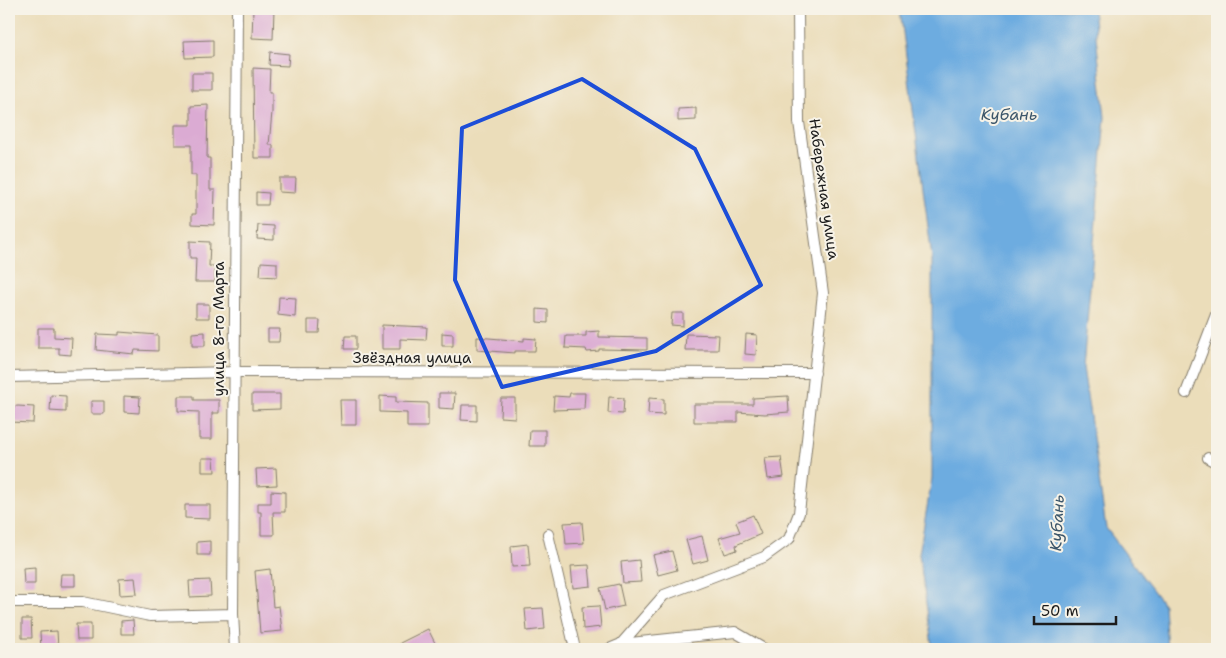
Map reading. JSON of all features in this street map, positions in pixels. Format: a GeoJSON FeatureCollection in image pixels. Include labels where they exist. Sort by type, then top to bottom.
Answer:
{"type":"FeatureCollection","features":[{"type":"Feature","properties":{"kind":"street","name":"улица 8-го Марта"},"geometry":{"type":"LineString","coordinates":[[236,649],[233,614],[237,9]]}},
{"type":"Feature","properties":{"kind":"street","name":"Набережная улица"},"geometry":{"type":"LineString","coordinates":[[621,644],[664,595],[764,556],[789,539],[799,513],[822,293],[799,122],[798,9]]}},
{"type":"Feature","properties":{"kind":"street"},"geometry":{"type":"LineString","coordinates":[[1186,393],[1217,312]]}},
{"type":"Feature","properties":{"kind":"street","name":"Звёздная улица"},"geometry":{"type":"LineString","coordinates":[[9,377],[234,372],[815,373]]}},
{"type":"Feature","properties":{"kind":"street"},"geometry":{"type":"LineString","coordinates":[[548,534],[575,649]]}},
{"type":"Feature","properties":{"kind":"street"},"geometry":{"type":"LineString","coordinates":[[9,602],[83,602],[150,616],[233,614]]}},
{"type":"Feature","properties":{"kind":"street"},"geometry":{"type":"LineString","coordinates":[[609,649],[621,644],[734,632],[764,649]]}},
{"type":"Feature","properties":{"kind":"highlighted area"},"geometry":{"type":"Polygon","coordinates":[[[582,79],[695,149],[761,285],[656,351],[502,387],[455,280],[462,128],[582,79]]]}},
{"type":"Feature","properties":{"kind":"water","name":"Кубань"},"geometry":{"type":"Polygon","coordinates":[[[900,9],[1093,9],[1105,117],[1083,367],[1106,528],[1164,605],[1167,649],[930,649],[932,645],[919,554],[932,478],[932,258],[900,9]]]}},
{"type":"Feature","properties":{"kind":"building"},"geometry":{"type":"Polygon","coordinates":[[[253,9],[274,9],[273,39],[252,38],[253,9]]]}},
{"type":"Feature","properties":{"kind":"building"},"geometry":{"type":"Polygon","coordinates":[[[213,40],[213,57],[185,58],[184,41],[213,40]]]}},
{"type":"Feature","properties":{"kind":"building"},"geometry":{"type":"Polygon","coordinates":[[[270,52],[289,54],[288,66],[269,65],[270,52]]]}},
{"type":"Feature","properties":{"kind":"building"},"geometry":{"type":"Polygon","coordinates":[[[253,68],[270,69],[269,92],[272,92],[272,112],[269,145],[273,145],[273,158],[254,158],[253,68]]]}},
{"type":"Feature","properties":{"kind":"building"},"geometry":{"type":"Polygon","coordinates":[[[192,73],[212,73],[212,90],[192,90],[192,73]]]}},
{"type":"Feature","properties":{"kind":"building"},"geometry":{"type":"Polygon","coordinates":[[[208,105],[207,158],[210,158],[210,190],[215,190],[214,225],[192,224],[192,214],[196,214],[196,175],[191,175],[191,145],[175,145],[175,125],[191,125],[191,106],[208,105]]]}},
{"type":"Feature","properties":{"kind":"building"},"geometry":{"type":"Polygon","coordinates":[[[696,108],[696,120],[678,121],[678,109],[696,108]]]}},
{"type":"Feature","properties":{"kind":"building"},"geometry":{"type":"Polygon","coordinates":[[[279,178],[296,178],[295,193],[279,192],[279,178]]]}},
{"type":"Feature","properties":{"kind":"building"},"geometry":{"type":"Polygon","coordinates":[[[256,192],[269,193],[268,205],[256,205],[256,192]]]}},
{"type":"Feature","properties":{"kind":"building"},"geometry":{"type":"Polygon","coordinates":[[[258,225],[274,226],[274,240],[257,239],[258,225]]]}},
{"type":"Feature","properties":{"kind":"building"},"geometry":{"type":"Polygon","coordinates":[[[190,241],[210,242],[209,266],[215,266],[215,282],[195,282],[196,258],[190,258],[190,241]]]}},
{"type":"Feature","properties":{"kind":"building"},"geometry":{"type":"Polygon","coordinates":[[[261,262],[277,263],[277,277],[260,276],[261,262]]]}},
{"type":"Feature","properties":{"kind":"building"},"geometry":{"type":"Polygon","coordinates":[[[279,297],[296,298],[295,317],[278,315],[279,297]]]}},
{"type":"Feature","properties":{"kind":"building"},"geometry":{"type":"Polygon","coordinates":[[[196,304],[209,304],[209,318],[196,318],[196,304]]]}},
{"type":"Feature","properties":{"kind":"building"},"geometry":{"type":"Polygon","coordinates":[[[537,309],[548,310],[548,323],[537,322],[537,309]]]}},
{"type":"Feature","properties":{"kind":"building"},"geometry":{"type":"Polygon","coordinates":[[[672,313],[683,313],[683,326],[671,325],[672,313]]]}},
{"type":"Feature","properties":{"kind":"building"},"geometry":{"type":"Polygon","coordinates":[[[308,320],[320,320],[319,333],[308,333],[308,320]]]}},
{"type":"Feature","properties":{"kind":"building"},"geometry":{"type":"Polygon","coordinates":[[[382,325],[427,327],[426,340],[400,339],[400,349],[382,349],[382,325]]]}},
{"type":"Feature","properties":{"kind":"building"},"geometry":{"type":"Polygon","coordinates":[[[38,328],[54,328],[54,337],[72,338],[71,355],[59,354],[59,348],[38,348],[38,328]]]}},
{"type":"Feature","properties":{"kind":"building"},"geometry":{"type":"Polygon","coordinates":[[[268,329],[280,329],[279,342],[268,342],[268,329]]]}},
{"type":"Feature","properties":{"kind":"building"},"geometry":{"type":"Polygon","coordinates":[[[599,331],[599,337],[647,338],[647,350],[599,349],[599,351],[587,352],[586,349],[565,348],[566,336],[586,336],[586,332],[599,331]]]}},
{"type":"Feature","properties":{"kind":"building"},"geometry":{"type":"Polygon","coordinates":[[[119,332],[158,335],[158,351],[135,350],[134,354],[96,350],[97,334],[119,335],[119,332]]]}},
{"type":"Feature","properties":{"kind":"building"},"geometry":{"type":"Polygon","coordinates":[[[205,332],[205,346],[192,346],[192,333],[205,332]]]}},
{"type":"Feature","properties":{"kind":"building"},"geometry":{"type":"Polygon","coordinates":[[[442,333],[453,334],[453,346],[442,346],[442,333]]]}},
{"type":"Feature","properties":{"kind":"building"},"geometry":{"type":"Polygon","coordinates":[[[686,334],[719,335],[718,350],[685,350],[686,334]]]}},
{"type":"Feature","properties":{"kind":"building"},"geometry":{"type":"Polygon","coordinates":[[[746,334],[757,335],[756,355],[745,354],[746,334]]]}},
{"type":"Feature","properties":{"kind":"building"},"geometry":{"type":"Polygon","coordinates":[[[345,336],[356,336],[356,349],[344,349],[345,336]]]}},
{"type":"Feature","properties":{"kind":"building"},"geometry":{"type":"Polygon","coordinates":[[[477,337],[524,341],[524,338],[536,339],[535,351],[515,351],[515,353],[477,350],[477,337]]]}},
{"type":"Feature","properties":{"kind":"building"},"geometry":{"type":"Polygon","coordinates":[[[439,393],[455,393],[454,409],[439,408],[439,393]]]}},
{"type":"Feature","properties":{"kind":"building"},"geometry":{"type":"Polygon","coordinates":[[[570,393],[585,393],[584,409],[553,410],[554,396],[569,397],[570,393]]]}},
{"type":"Feature","properties":{"kind":"building"},"geometry":{"type":"Polygon","coordinates":[[[252,394],[280,394],[280,409],[252,410],[252,394]]]}},
{"type":"Feature","properties":{"kind":"building"},"geometry":{"type":"Polygon","coordinates":[[[51,395],[66,396],[66,412],[50,411],[51,395]]]}},
{"type":"Feature","properties":{"kind":"building"},"geometry":{"type":"Polygon","coordinates":[[[124,396],[140,397],[139,413],[124,412],[124,396]]]}},
{"type":"Feature","properties":{"kind":"building"},"geometry":{"type":"Polygon","coordinates":[[[178,396],[194,396],[194,400],[219,400],[219,413],[212,413],[212,439],[199,439],[199,412],[178,411],[178,396]]]}},
{"type":"Feature","properties":{"kind":"building"},"geometry":{"type":"Polygon","coordinates":[[[380,396],[396,397],[396,402],[428,403],[428,427],[407,427],[407,413],[380,412],[380,396]]]}},
{"type":"Feature","properties":{"kind":"building"},"geometry":{"type":"Polygon","coordinates":[[[788,396],[789,412],[765,414],[738,412],[738,422],[694,422],[694,404],[753,404],[753,398],[788,396]]]}},
{"type":"Feature","properties":{"kind":"building"},"geometry":{"type":"Polygon","coordinates":[[[609,397],[624,398],[623,414],[608,413],[609,397]]]}},
{"type":"Feature","properties":{"kind":"building"},"geometry":{"type":"Polygon","coordinates":[[[501,398],[515,398],[515,418],[500,417],[501,398]]]}},
{"type":"Feature","properties":{"kind":"building"},"geometry":{"type":"Polygon","coordinates":[[[649,398],[664,399],[664,415],[648,414],[649,398]]]}},
{"type":"Feature","properties":{"kind":"building"},"geometry":{"type":"Polygon","coordinates":[[[340,400],[356,400],[356,425],[341,425],[340,400]]]}},
{"type":"Feature","properties":{"kind":"building"},"geometry":{"type":"Polygon","coordinates":[[[91,401],[104,401],[104,414],[91,414],[91,401]]]}},
{"type":"Feature","properties":{"kind":"building"},"geometry":{"type":"Polygon","coordinates":[[[462,405],[477,405],[477,421],[461,420],[462,405]]]}},
{"type":"Feature","properties":{"kind":"building"},"geometry":{"type":"Polygon","coordinates":[[[9,407],[34,407],[33,423],[9,422],[9,407]]]}},
{"type":"Feature","properties":{"kind":"building"},"geometry":{"type":"Polygon","coordinates":[[[530,430],[545,430],[545,446],[529,446],[530,430]]]}},
{"type":"Feature","properties":{"kind":"building"},"geometry":{"type":"Polygon","coordinates":[[[781,457],[784,477],[768,479],[765,458],[781,457]]]}},
{"type":"Feature","properties":{"kind":"building"},"geometry":{"type":"Polygon","coordinates":[[[202,458],[214,458],[215,472],[202,472],[202,458]]]}},
{"type":"Feature","properties":{"kind":"building"},"geometry":{"type":"Polygon","coordinates":[[[276,468],[277,485],[257,486],[256,469],[276,468]]]}},
{"type":"Feature","properties":{"kind":"building"},"geometry":{"type":"Polygon","coordinates":[[[271,491],[285,492],[285,512],[273,512],[274,535],[261,535],[261,512],[258,512],[258,503],[271,503],[271,491]]]}},
{"type":"Feature","properties":{"kind":"building"},"geometry":{"type":"Polygon","coordinates":[[[185,505],[210,505],[210,519],[185,518],[185,505]]]}},
{"type":"Feature","properties":{"kind":"building"},"geometry":{"type":"Polygon","coordinates":[[[753,515],[761,534],[736,545],[737,550],[725,554],[719,538],[740,532],[736,522],[753,515]]]}},
{"type":"Feature","properties":{"kind":"building"},"geometry":{"type":"Polygon","coordinates":[[[582,522],[584,543],[566,544],[564,523],[582,522]]]}},
{"type":"Feature","properties":{"kind":"building"},"geometry":{"type":"Polygon","coordinates":[[[702,536],[708,560],[693,564],[686,540],[702,536]]]}},
{"type":"Feature","properties":{"kind":"building"},"geometry":{"type":"Polygon","coordinates":[[[210,541],[210,555],[197,555],[197,542],[210,541]]]}},
{"type":"Feature","properties":{"kind":"building"},"geometry":{"type":"Polygon","coordinates":[[[528,544],[530,566],[512,567],[511,546],[528,544]]]}},
{"type":"Feature","properties":{"kind":"building"},"geometry":{"type":"Polygon","coordinates":[[[672,551],[677,570],[658,575],[653,555],[672,551]]]}},
{"type":"Feature","properties":{"kind":"building"},"geometry":{"type":"Polygon","coordinates":[[[639,560],[641,582],[623,583],[621,562],[639,560]]]}},
{"type":"Feature","properties":{"kind":"building"},"geometry":{"type":"Polygon","coordinates":[[[589,565],[591,586],[573,588],[571,566],[589,565]]]}},
{"type":"Feature","properties":{"kind":"building"},"geometry":{"type":"Polygon","coordinates":[[[35,567],[35,584],[24,584],[23,568],[35,567]]]}},
{"type":"Feature","properties":{"kind":"building"},"geometry":{"type":"Polygon","coordinates":[[[270,569],[273,607],[279,606],[282,631],[260,633],[255,571],[270,569]]]}},
{"type":"Feature","properties":{"kind":"building"},"geometry":{"type":"Polygon","coordinates":[[[61,574],[75,574],[75,586],[60,586],[61,574]]]}},
{"type":"Feature","properties":{"kind":"building"},"geometry":{"type":"Polygon","coordinates":[[[135,578],[137,594],[120,595],[119,579],[135,578]]]}},
{"type":"Feature","properties":{"kind":"building"},"geometry":{"type":"Polygon","coordinates":[[[210,580],[211,596],[190,597],[189,581],[210,580]]]}},
{"type":"Feature","properties":{"kind":"building"},"geometry":{"type":"Polygon","coordinates":[[[619,584],[624,606],[605,610],[600,588],[619,584]]]}},
{"type":"Feature","properties":{"kind":"building"},"geometry":{"type":"Polygon","coordinates":[[[599,606],[601,627],[583,629],[582,607],[599,606]]]}},
{"type":"Feature","properties":{"kind":"building"},"geometry":{"type":"Polygon","coordinates":[[[543,608],[545,629],[527,631],[525,609],[543,608]]]}},
{"type":"Feature","properties":{"kind":"building"},"geometry":{"type":"Polygon","coordinates":[[[22,619],[31,619],[32,638],[22,638],[22,619]]]}},
{"type":"Feature","properties":{"kind":"building"},"geometry":{"type":"Polygon","coordinates":[[[133,620],[134,634],[121,634],[121,621],[133,620]]]}},
{"type":"Feature","properties":{"kind":"building"},"geometry":{"type":"Polygon","coordinates":[[[76,624],[91,624],[91,640],[77,640],[76,624]]]}},
{"type":"Feature","properties":{"kind":"building"},"geometry":{"type":"Polygon","coordinates":[[[428,629],[438,649],[403,649],[400,643],[428,629]]]}},
{"type":"Feature","properties":{"kind":"building"},"geometry":{"type":"Polygon","coordinates":[[[57,631],[58,648],[41,649],[40,632],[57,631]]]}}]}
